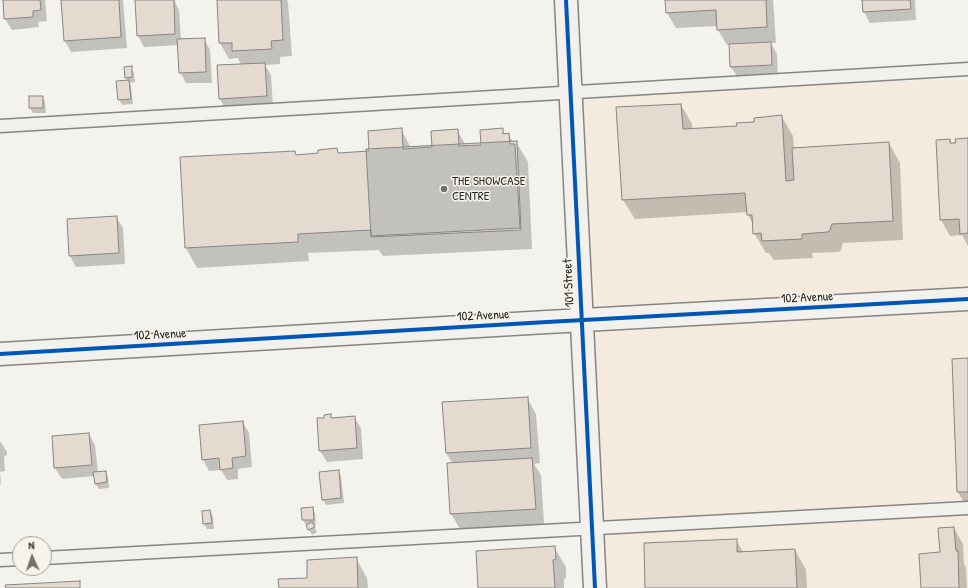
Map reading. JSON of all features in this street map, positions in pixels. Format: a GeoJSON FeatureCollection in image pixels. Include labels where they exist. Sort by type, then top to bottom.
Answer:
{"type":"FeatureCollection","features":[{"type":"Feature","properties":{"kind":"street","name":"101 Street"},"geometry":{"type":"LineString","coordinates":[[566,0],[595,588]]}},
{"type":"Feature","properties":{"kind":"street","name":"102 Avenue"},"geometry":{"type":"LineString","coordinates":[[0,354],[968,299]]}},
{"type":"Feature","properties":{"kind":"lane"},"geometry":{"type":"LineString","coordinates":[[0,126],[968,69]]}},
{"type":"Feature","properties":{"kind":"lane"},"geometry":{"type":"LineString","coordinates":[[52,558],[968,508]]}},
{"type":"Feature","properties":{"kind":"lane"},"geometry":{"type":"LineString","coordinates":[[0,560],[12,559]]}},
{"type":"Feature","properties":{"kind":"shaded area"},"geometry":{"type":"Polygon","coordinates":[[[968,79],[968,588],[595,588],[570,92],[968,79]]]}},
{"type":"Feature","properties":{"kind":"building"},"geometry":{"type":"Polygon","coordinates":[[[3,0],[40,0],[41,10],[33,11],[33,17],[4,19],[3,0]]]}},
{"type":"Feature","properties":{"kind":"building"},"geometry":{"type":"Polygon","coordinates":[[[61,0],[119,0],[121,37],[64,41],[61,0]]]}},
{"type":"Feature","properties":{"kind":"building"},"geometry":{"type":"Polygon","coordinates":[[[135,0],[174,0],[175,34],[137,36],[135,0]]]}},
{"type":"Feature","properties":{"kind":"building"},"geometry":{"type":"Polygon","coordinates":[[[217,0],[281,0],[283,40],[271,41],[272,49],[232,51],[232,43],[219,43],[217,0]]]}},
{"type":"Feature","properties":{"kind":"building"},"geometry":{"type":"Polygon","coordinates":[[[665,0],[766,0],[767,27],[717,30],[716,10],[666,13],[665,0]]]}},
{"type":"Feature","properties":{"kind":"building"},"geometry":{"type":"Polygon","coordinates":[[[862,0],[910,0],[911,9],[863,12],[862,0]]]}},
{"type":"Feature","properties":{"kind":"building"},"geometry":{"type":"Polygon","coordinates":[[[205,38],[206,72],[179,73],[177,39],[205,38]]]}},
{"type":"Feature","properties":{"kind":"building"},"geometry":{"type":"Polygon","coordinates":[[[771,42],[772,65],[730,67],[729,44],[771,42]]]}},
{"type":"Feature","properties":{"kind":"building"},"geometry":{"type":"Polygon","coordinates":[[[265,63],[267,96],[219,99],[217,65],[265,63]]]}},
{"type":"Feature","properties":{"kind":"building"},"geometry":{"type":"Polygon","coordinates":[[[132,66],[132,77],[125,78],[124,67],[132,66]]]}},
{"type":"Feature","properties":{"kind":"building"},"geometry":{"type":"Polygon","coordinates":[[[129,80],[131,99],[118,100],[116,81],[129,80]]]}},
{"type":"Feature","properties":{"kind":"building"},"geometry":{"type":"Polygon","coordinates":[[[29,96],[43,96],[43,108],[29,108],[29,96]]]}},
{"type":"Feature","properties":{"kind":"building"},"geometry":{"type":"Polygon","coordinates":[[[681,104],[683,129],[737,126],[736,123],[754,122],[754,118],[782,115],[786,181],[794,180],[792,148],[889,142],[893,221],[832,224],[828,232],[802,234],[802,239],[762,241],[761,233],[753,234],[752,215],[747,215],[745,193],[622,200],[616,107],[681,104]]]}},
{"type":"Feature","properties":{"kind":"building"},"geometry":{"type":"Polygon","coordinates":[[[402,128],[403,149],[432,147],[431,131],[458,129],[459,146],[481,145],[480,130],[503,128],[503,134],[509,133],[510,144],[515,144],[520,228],[371,236],[371,230],[298,234],[298,242],[185,248],[180,157],[295,151],[296,155],[318,153],[318,150],[337,148],[338,153],[369,151],[368,131],[402,128]]]}},
{"type":"Feature","properties":{"kind":"building"},"geometry":{"type":"Polygon","coordinates":[[[968,138],[968,233],[960,234],[959,219],[940,220],[936,140],[950,139],[950,143],[956,143],[955,139],[968,138]]]}},
{"type":"Feature","properties":{"kind":"building","name":"THE SHOWCASE CENTRE"},"geometry":{"type":"Polygon","coordinates":[[[517,141],[521,230],[371,237],[366,149],[517,141]]]}},
{"type":"Feature","properties":{"kind":"building"},"geometry":{"type":"Polygon","coordinates":[[[117,216],[119,253],[69,256],[67,219],[117,216]]]}},
{"type":"Feature","properties":{"kind":"building"},"geometry":{"type":"Polygon","coordinates":[[[968,358],[968,492],[957,492],[952,359],[968,358]]]}},
{"type":"Feature","properties":{"kind":"building"},"geometry":{"type":"Polygon","coordinates":[[[528,397],[531,448],[446,453],[442,402],[528,397]]]}},
{"type":"Feature","properties":{"kind":"building"},"geometry":{"type":"Polygon","coordinates":[[[331,414],[331,418],[355,416],[357,448],[319,451],[317,418],[324,418],[324,415],[331,414]]]}},
{"type":"Feature","properties":{"kind":"building"},"geometry":{"type":"Polygon","coordinates":[[[243,421],[246,456],[232,458],[233,468],[220,470],[219,458],[202,460],[199,425],[243,421]]]}},
{"type":"Feature","properties":{"kind":"building"},"geometry":{"type":"Polygon","coordinates":[[[89,433],[92,465],[54,468],[52,436],[89,433]]]}},
{"type":"Feature","properties":{"kind":"building"},"geometry":{"type":"Polygon","coordinates":[[[532,458],[536,509],[450,514],[447,463],[532,458]]]}},
{"type":"Feature","properties":{"kind":"building"},"geometry":{"type":"Polygon","coordinates":[[[339,470],[341,498],[322,500],[319,472],[339,470]]]}},
{"type":"Feature","properties":{"kind":"building"},"geometry":{"type":"Polygon","coordinates":[[[106,471],[107,482],[95,484],[93,472],[106,471]]]}},
{"type":"Feature","properties":{"kind":"building"},"geometry":{"type":"Polygon","coordinates":[[[313,507],[314,520],[302,520],[301,508],[313,507]]]}},
{"type":"Feature","properties":{"kind":"building"},"geometry":{"type":"Polygon","coordinates":[[[210,510],[212,523],[203,524],[202,511],[210,510]]]}},
{"type":"Feature","properties":{"kind":"building"},"geometry":{"type":"Polygon","coordinates":[[[312,522],[315,527],[308,530],[306,525],[312,522]]]}},
{"type":"Feature","properties":{"kind":"building"},"geometry":{"type":"Polygon","coordinates":[[[954,527],[956,551],[958,551],[959,588],[921,588],[919,554],[940,552],[938,528],[954,527]]]}},
{"type":"Feature","properties":{"kind":"building"},"geometry":{"type":"Polygon","coordinates":[[[737,539],[737,552],[795,549],[797,588],[645,588],[644,543],[737,539]]]}},
{"type":"Feature","properties":{"kind":"building"},"geometry":{"type":"Polygon","coordinates":[[[555,546],[556,559],[553,560],[555,588],[478,588],[476,551],[555,546]]]}},
{"type":"Feature","properties":{"kind":"building"},"geometry":{"type":"Polygon","coordinates":[[[357,557],[358,588],[279,588],[278,579],[307,578],[307,560],[357,557]]]}},
{"type":"Feature","properties":{"kind":"building"},"geometry":{"type":"Polygon","coordinates":[[[80,581],[80,588],[6,588],[5,585],[80,581]]]}},
{"type":"Feature","properties":{"kind":"cycle path"},"geometry":{"type":"LineString","coordinates":[[566,0],[595,588]]}},
{"type":"Feature","properties":{"kind":"cycle path"},"geometry":{"type":"LineString","coordinates":[[0,354],[968,299]]}},
{"type":"Feature","properties":{"kind":"place","name":"THE SHOWCASE CENTRE"},"geometry":{"type":"Point","coordinates":[444,189]}}]}
